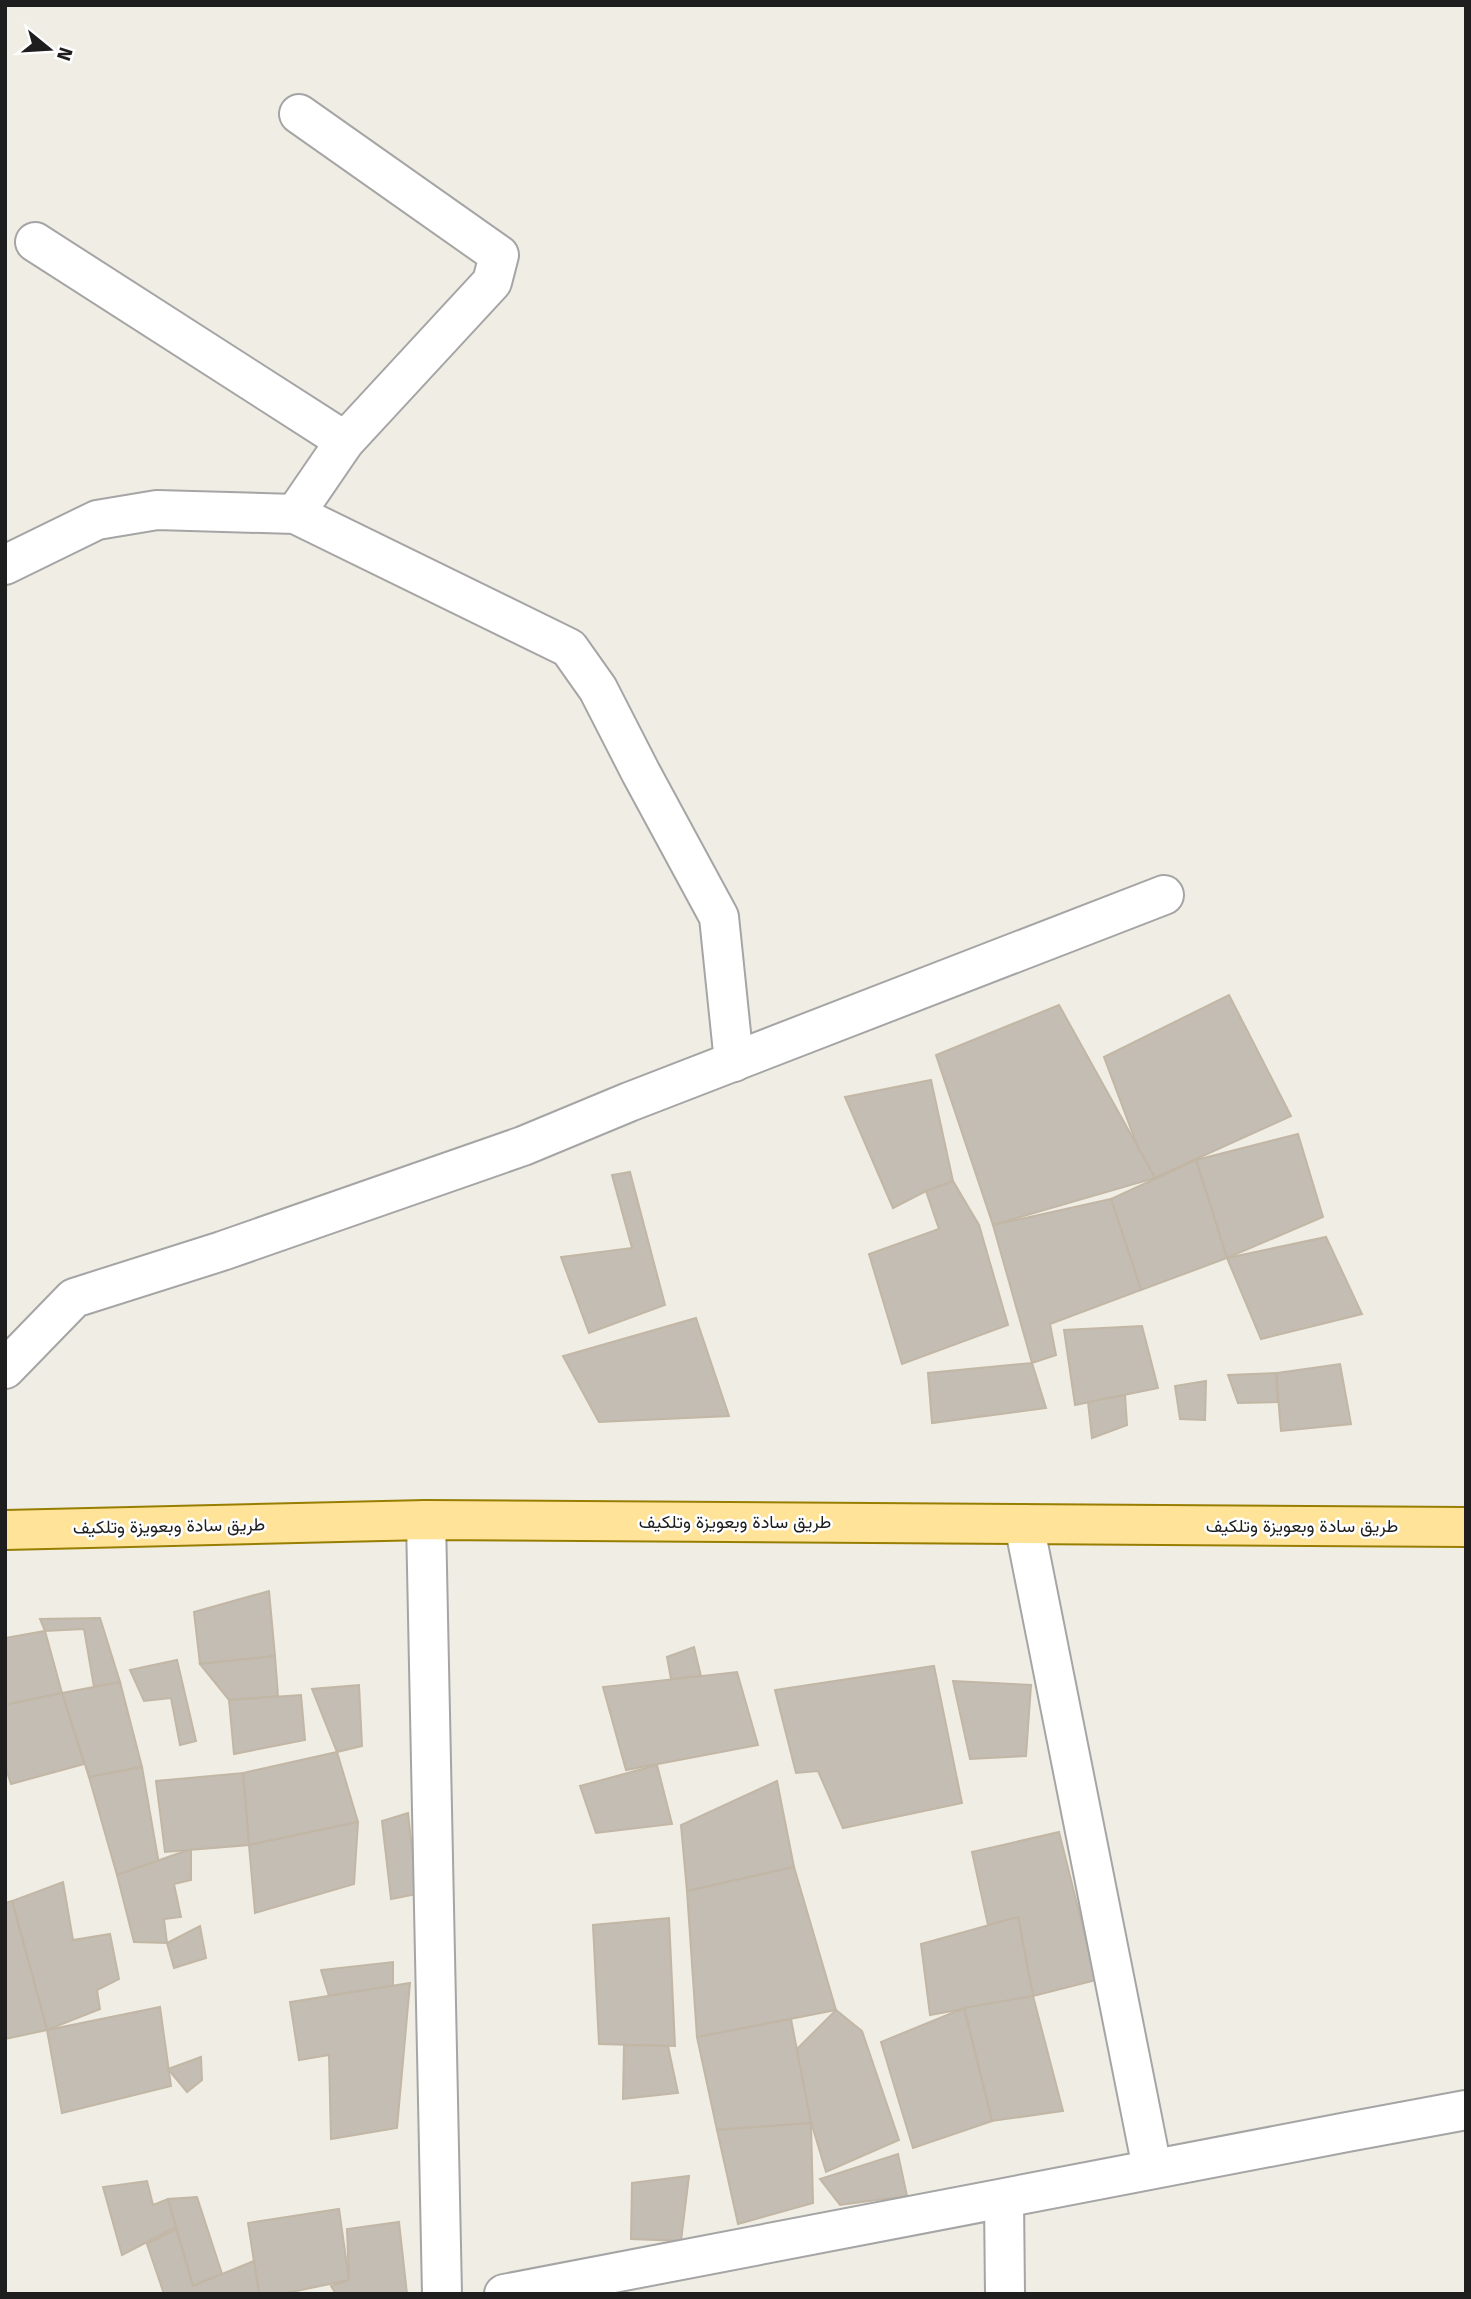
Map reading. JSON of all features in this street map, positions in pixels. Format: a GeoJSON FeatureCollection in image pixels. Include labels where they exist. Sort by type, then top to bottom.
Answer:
{"type":"FeatureCollection","features":[{"type":"Feature","properties":{"kind":"main road","name":"طريق سادة وبعويزة وتلكيف"},"geometry":{"type":"LineString","coordinates":[[5,1531],[426,1520],[1466,1527]]}},
{"type":"Feature","properties":{"kind":"street"},"geometry":{"type":"LineString","coordinates":[[295,514],[345,441],[492,282],[499,255],[299,114]]}},
{"type":"Feature","properties":{"kind":"street"},"geometry":{"type":"LineString","coordinates":[[35,242],[345,441]]}},
{"type":"Feature","properties":{"kind":"street"},"geometry":{"type":"LineString","coordinates":[[5,565],[97,520],[157,510],[295,514],[569,648],[598,689],[719,916],[734,1062]]}},
{"type":"Feature","properties":{"kind":"street"},"geometry":{"type":"LineString","coordinates":[[5,1369],[74,1298],[222,1251],[523,1146],[1164,895]]}},
{"type":"Feature","properties":{"kind":"street"},"geometry":{"type":"LineString","coordinates":[[426,1520],[442,2294]]}},
{"type":"Feature","properties":{"kind":"street"},"geometry":{"type":"LineString","coordinates":[[1024,1524],[1152,2168]]}},
{"type":"Feature","properties":{"kind":"street"},"geometry":{"type":"LineString","coordinates":[[504,2294],[1466,2110]]}},
{"type":"Feature","properties":{"kind":"street"},"geometry":{"type":"LineString","coordinates":[[1004,2199],[1005,2294]]}},
{"type":"Feature","properties":{"kind":"building"},"geometry":{"type":"Polygon","coordinates":[[[1229,995],[1291,1116],[1150,1180],[1104,1057],[1229,995]]]}},
{"type":"Feature","properties":{"kind":"building"},"geometry":{"type":"Polygon","coordinates":[[[1059,1005],[1155,1178],[993,1225],[936,1055],[1059,1005]]]}},
{"type":"Feature","properties":{"kind":"building"},"geometry":{"type":"Polygon","coordinates":[[[931,1080],[953,1181],[893,1208],[845,1097],[931,1080]]]}},
{"type":"Feature","properties":{"kind":"building"},"geometry":{"type":"Polygon","coordinates":[[[1298,1134],[1323,1217],[1227,1258],[1196,1160],[1298,1134]]]}},
{"type":"Feature","properties":{"kind":"building"},"geometry":{"type":"Polygon","coordinates":[[[1196,1160],[1227,1258],[1141,1290],[1111,1199],[1196,1160]]]}},
{"type":"Feature","properties":{"kind":"building"},"geometry":{"type":"Polygon","coordinates":[[[630,1172],[665,1305],[589,1333],[561,1257],[632,1248],[612,1175],[630,1172]]]}},
{"type":"Feature","properties":{"kind":"building"},"geometry":{"type":"Polygon","coordinates":[[[953,1181],[979,1225],[1008,1325],[902,1364],[869,1254],[939,1229],[926,1191],[953,1181]]]}},
{"type":"Feature","properties":{"kind":"building"},"geometry":{"type":"Polygon","coordinates":[[[1111,1199],[1141,1290],[1050,1324],[1056,1355],[1032,1363],[993,1225],[1111,1199]]]}},
{"type":"Feature","properties":{"kind":"building"},"geometry":{"type":"Polygon","coordinates":[[[1326,1237],[1362,1314],[1261,1339],[1227,1258],[1326,1237]]]}},
{"type":"Feature","properties":{"kind":"building"},"geometry":{"type":"Polygon","coordinates":[[[696,1318],[729,1416],[599,1422],[563,1356],[696,1318]]]}},
{"type":"Feature","properties":{"kind":"building"},"geometry":{"type":"Polygon","coordinates":[[[1142,1326],[1158,1388],[1075,1405],[1064,1330],[1142,1326]]]}},
{"type":"Feature","properties":{"kind":"building"},"geometry":{"type":"Polygon","coordinates":[[[1032,1363],[1046,1408],[932,1423],[928,1373],[1032,1363]]]}},
{"type":"Feature","properties":{"kind":"building"},"geometry":{"type":"Polygon","coordinates":[[[1340,1364],[1351,1424],[1281,1431],[1276,1373],[1340,1364]]]}},
{"type":"Feature","properties":{"kind":"building"},"geometry":{"type":"Polygon","coordinates":[[[1276,1373],[1278,1402],[1238,1403],[1228,1375],[1276,1373]]]}},
{"type":"Feature","properties":{"kind":"building"},"geometry":{"type":"Polygon","coordinates":[[[1206,1381],[1205,1420],[1180,1419],[1175,1386],[1206,1381]]]}},
{"type":"Feature","properties":{"kind":"building"},"geometry":{"type":"Polygon","coordinates":[[[1125,1395],[1127,1425],[1092,1438],[1088,1402],[1125,1395]]]}},
{"type":"Feature","properties":{"kind":"building"},"geometry":{"type":"Polygon","coordinates":[[[269,1591],[275,1656],[200,1664],[194,1612],[269,1591]]]}},
{"type":"Feature","properties":{"kind":"building"},"geometry":{"type":"Polygon","coordinates":[[[100,1618],[120,1682],[94,1687],[84,1629],[45,1631],[40,1619],[100,1618]]]}},
{"type":"Feature","properties":{"kind":"building"},"geometry":{"type":"Polygon","coordinates":[[[45,1631],[62,1693],[5,1705],[5,1638],[45,1631]]]}},
{"type":"Feature","properties":{"kind":"building"},"geometry":{"type":"Polygon","coordinates":[[[694,1647],[701,1676],[671,1679],[667,1657],[694,1647]]]}},
{"type":"Feature","properties":{"kind":"building"},"geometry":{"type":"Polygon","coordinates":[[[275,1656],[278,1696],[229,1700],[200,1664],[275,1656]]]}},
{"type":"Feature","properties":{"kind":"building"},"geometry":{"type":"Polygon","coordinates":[[[177,1660],[196,1741],[180,1745],[171,1698],[144,1701],[130,1670],[177,1660]]]}},
{"type":"Feature","properties":{"kind":"building"},"geometry":{"type":"Polygon","coordinates":[[[934,1666],[962,1803],[843,1828],[818,1771],[796,1773],[775,1690],[934,1666]]]}},
{"type":"Feature","properties":{"kind":"building"},"geometry":{"type":"Polygon","coordinates":[[[737,1672],[758,1745],[626,1770],[603,1687],[737,1672]]]}},
{"type":"Feature","properties":{"kind":"building"},"geometry":{"type":"Polygon","coordinates":[[[953,1681],[1031,1685],[1026,1756],[970,1759],[953,1681]]]}},
{"type":"Feature","properties":{"kind":"building"},"geometry":{"type":"Polygon","coordinates":[[[120,1682],[142,1767],[89,1777],[62,1693],[120,1682]]]}},
{"type":"Feature","properties":{"kind":"building"},"geometry":{"type":"Polygon","coordinates":[[[359,1685],[362,1746],[337,1752],[312,1689],[359,1685]]]}},
{"type":"Feature","properties":{"kind":"building"},"geometry":{"type":"Polygon","coordinates":[[[62,1693],[84,1764],[11,1784],[5,1766],[5,1705],[62,1693]]]}},
{"type":"Feature","properties":{"kind":"building"},"geometry":{"type":"Polygon","coordinates":[[[301,1695],[305,1740],[234,1754],[229,1700],[301,1695]]]}},
{"type":"Feature","properties":{"kind":"building"},"geometry":{"type":"Polygon","coordinates":[[[337,1752],[358,1822],[249,1845],[243,1773],[337,1752]]]}},
{"type":"Feature","properties":{"kind":"building"},"geometry":{"type":"Polygon","coordinates":[[[657,1765],[672,1824],[596,1833],[580,1786],[657,1765]]]}},
{"type":"Feature","properties":{"kind":"building"},"geometry":{"type":"Polygon","coordinates":[[[142,1767],[159,1864],[117,1875],[89,1777],[142,1767]]]}},
{"type":"Feature","properties":{"kind":"building"},"geometry":{"type":"Polygon","coordinates":[[[243,1773],[249,1845],[165,1852],[156,1781],[243,1773]]]}},
{"type":"Feature","properties":{"kind":"building"},"geometry":{"type":"Polygon","coordinates":[[[777,1781],[794,1867],[687,1891],[681,1825],[777,1781]]]}},
{"type":"Feature","properties":{"kind":"building"},"geometry":{"type":"Polygon","coordinates":[[[408,1813],[417,1894],[391,1899],[382,1821],[408,1813]]]}},
{"type":"Feature","properties":{"kind":"building"},"geometry":{"type":"Polygon","coordinates":[[[358,1822],[354,1884],[255,1913],[249,1845],[358,1822]]]}},
{"type":"Feature","properties":{"kind":"building"},"geometry":{"type":"Polygon","coordinates":[[[1059,1832],[1096,1980],[1033,1996],[1018,1917],[988,1925],[972,1852],[1059,1832]]]}},
{"type":"Feature","properties":{"kind":"building"},"geometry":{"type":"Polygon","coordinates":[[[191,1849],[191,1880],[174,1884],[181,1917],[164,1919],[167,1943],[134,1942],[117,1875],[191,1849]]]}},
{"type":"Feature","properties":{"kind":"building"},"geometry":{"type":"Polygon","coordinates":[[[794,1867],[836,2010],[697,2037],[687,1891],[794,1867]]]}},
{"type":"Feature","properties":{"kind":"building"},"geometry":{"type":"Polygon","coordinates":[[[63,1882],[73,1940],[110,1934],[119,1979],[97,1990],[100,2009],[47,2030],[12,1901],[63,1882]]]}},
{"type":"Feature","properties":{"kind":"building"},"geometry":{"type":"Polygon","coordinates":[[[12,1901],[47,2030],[5,2039],[5,1903],[12,1901]]]}},
{"type":"Feature","properties":{"kind":"building"},"geometry":{"type":"Polygon","coordinates":[[[1018,1917],[1033,1996],[930,2015],[921,1944],[1018,1917]]]}},
{"type":"Feature","properties":{"kind":"building"},"geometry":{"type":"Polygon","coordinates":[[[669,1918],[675,2046],[599,2044],[593,1925],[669,1918]]]}},
{"type":"Feature","properties":{"kind":"building"},"geometry":{"type":"Polygon","coordinates":[[[200,1926],[206,1958],[174,1968],[167,1943],[200,1926]]]}},
{"type":"Feature","properties":{"kind":"building"},"geometry":{"type":"Polygon","coordinates":[[[393,1962],[393,1986],[329,1996],[321,1970],[393,1962]]]}},
{"type":"Feature","properties":{"kind":"building"},"geometry":{"type":"Polygon","coordinates":[[[410,1983],[397,2128],[331,2139],[329,2055],[299,2060],[290,2002],[410,1983]]]}},
{"type":"Feature","properties":{"kind":"building"},"geometry":{"type":"Polygon","coordinates":[[[1033,1996],[1063,2111],[992,2121],[964,2008],[1033,1996]]]}},
{"type":"Feature","properties":{"kind":"building"},"geometry":{"type":"Polygon","coordinates":[[[160,2007],[171,2086],[62,2113],[47,2030],[160,2007]]]}},
{"type":"Feature","properties":{"kind":"building"},"geometry":{"type":"Polygon","coordinates":[[[964,2008],[992,2121],[913,2148],[881,2042],[964,2008]]]}},
{"type":"Feature","properties":{"kind":"building"},"geometry":{"type":"Polygon","coordinates":[[[836,2010],[862,2031],[899,2140],[826,2172],[791,2055],[836,2010]]]}},
{"type":"Feature","properties":{"kind":"building"},"geometry":{"type":"Polygon","coordinates":[[[791,2019],[811,2123],[717,2130],[697,2037],[791,2019]]]}},
{"type":"Feature","properties":{"kind":"building"},"geometry":{"type":"Polygon","coordinates":[[[624,2045],[668,2046],[678,2093],[623,2099],[624,2045]]]}},
{"type":"Feature","properties":{"kind":"building"},"geometry":{"type":"Polygon","coordinates":[[[201,2057],[202,2080],[187,2092],[168,2069],[201,2057]]]}},
{"type":"Feature","properties":{"kind":"building"},"geometry":{"type":"Polygon","coordinates":[[[811,2123],[813,2203],[738,2224],[717,2130],[811,2123]]]}},
{"type":"Feature","properties":{"kind":"building"},"geometry":{"type":"Polygon","coordinates":[[[898,2154],[907,2196],[840,2205],[820,2179],[898,2154]]]}},
{"type":"Feature","properties":{"kind":"building"},"geometry":{"type":"Polygon","coordinates":[[[689,2176],[681,2241],[631,2239],[632,2183],[689,2176]]]}},
{"type":"Feature","properties":{"kind":"building"},"geometry":{"type":"Polygon","coordinates":[[[147,2181],[153,2205],[168,2199],[176,2227],[122,2255],[103,2187],[147,2181]]]}},
{"type":"Feature","properties":{"kind":"building"},"geometry":{"type":"Polygon","coordinates":[[[197,2197],[222,2274],[193,2286],[168,2199],[197,2197]]]}},
{"type":"Feature","properties":{"kind":"building"},"geometry":{"type":"Polygon","coordinates":[[[339,2209],[349,2280],[282,2294],[259,2294],[248,2223],[339,2209]]]}},
{"type":"Feature","properties":{"kind":"building"},"geometry":{"type":"Polygon","coordinates":[[[399,2222],[407,2294],[336,2294],[331,2286],[349,2280],[347,2229],[399,2222]]]}},
{"type":"Feature","properties":{"kind":"building"},"geometry":{"type":"Polygon","coordinates":[[[176,2229],[193,2286],[254,2261],[259,2294],[164,2294],[147,2244],[176,2229]]]}}]}
